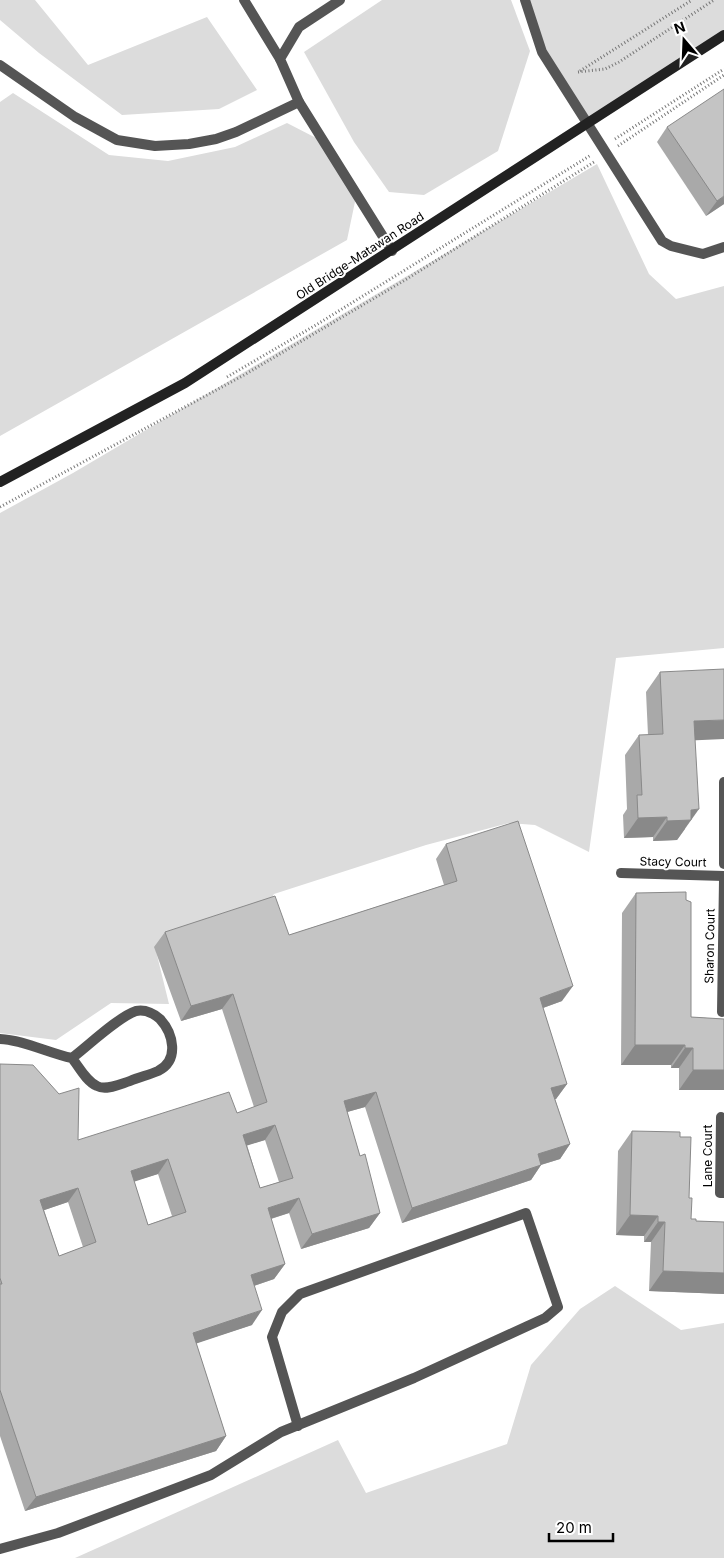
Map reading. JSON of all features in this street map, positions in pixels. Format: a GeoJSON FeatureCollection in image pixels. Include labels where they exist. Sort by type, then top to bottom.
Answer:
{"type":"FeatureCollection","features":[{"type":"Feature","properties":{"kind":"main road","name":"Old Bridge-Matawan Road"},"geometry":{"type":"LineString","coordinates":[[0,482],[185,383],[724,35]]}},
{"type":"Feature","properties":{"kind":"street"},"geometry":{"type":"LineString","coordinates":[[244,0],[280,59],[299,102],[392,251]]}},
{"type":"Feature","properties":{"kind":"street"},"geometry":{"type":"LineString","coordinates":[[280,59],[299,27],[340,0]]}},
{"type":"Feature","properties":{"kind":"street"},"geometry":{"type":"LineString","coordinates":[[525,0],[542,52],[589,122],[662,241],[671,246],[702,254],[724,246]]}},
{"type":"Feature","properties":{"kind":"street"},"geometry":{"type":"LineString","coordinates":[[0,65],[75,118],[117,140],[155,146],[189,144],[216,139],[236,132],[299,102]]}},
{"type":"Feature","properties":{"kind":"street"},"geometry":{"type":"LineString","coordinates":[[724,782],[724,864]]}},
{"type":"Feature","properties":{"kind":"street","name":"Stacy Court"},"geometry":{"type":"LineString","coordinates":[[621,873],[724,876]]}},
{"type":"Feature","properties":{"kind":"street","name":"Sharon Court"},"geometry":{"type":"LineString","coordinates":[[722,1012],[724,880]]}},
{"type":"Feature","properties":{"kind":"street"},"geometry":{"type":"LineString","coordinates":[[0,1040],[12,1040],[54,1055],[72,1058],[88,1080],[98,1087],[111,1087],[160,1070],[171,1056],[173,1042],[170,1030],[159,1018],[150,1011],[138,1011],[126,1016],[72,1058]]}},
{"type":"Feature","properties":{"kind":"street","name":"Lane Court"},"geometry":{"type":"LineString","coordinates":[[721,1117],[720,1193],[724,1193]]}},
{"type":"Feature","properties":{"kind":"street"},"geometry":{"type":"LineString","coordinates":[[0,1549],[58,1533],[211,1475],[281,1432],[298,1426],[422,1374],[545,1318],[558,1307],[526,1213],[300,1294],[282,1312],[272,1338],[298,1426]]}},
{"type":"Feature","properties":{"kind":"path"},"geometry":{"type":"LineString","coordinates":[[562,83],[692,0]]}},
{"type":"Feature","properties":{"kind":"path"},"geometry":{"type":"LineString","coordinates":[[578,72],[606,68],[619,62],[714,0]]}},
{"type":"Feature","properties":{"kind":"path"},"geometry":{"type":"LineString","coordinates":[[223,379],[316,325],[605,150],[724,69]]}},
{"type":"Feature","properties":{"kind":"path"},"geometry":{"type":"LineString","coordinates":[[0,506],[244,375],[405,280],[724,75]]}},
{"type":"Feature","properties":{"kind":"path"},"geometry":{"type":"LineString","coordinates":[[24,488],[198,394]]}},
{"type":"Feature","properties":{"kind":"shaded area"},"geometry":{"type":"Polygon","coordinates":[[[0,0],[35,0],[88,65],[207,17],[257,90],[219,109],[122,115],[39,53],[0,20],[0,0]]]}},
{"type":"Feature","properties":{"kind":"shaded area"},"geometry":{"type":"Polygon","coordinates":[[[382,0],[511,0],[530,51],[498,151],[424,195],[389,192],[354,142],[304,52],[382,0]]]}},
{"type":"Feature","properties":{"kind":"shaded area"},"geometry":{"type":"Polygon","coordinates":[[[525,0],[724,0],[724,35],[589,122],[542,52],[525,0]]]}},
{"type":"Feature","properties":{"kind":"shaded area"},"geometry":{"type":"Polygon","coordinates":[[[13,93],[109,155],[168,161],[235,147],[287,123],[320,140],[356,197],[347,240],[0,436],[0,102],[13,93]]]}},
{"type":"Feature","properties":{"kind":"shaded area"},"geometry":{"type":"Polygon","coordinates":[[[597,164],[649,274],[676,299],[724,286],[724,648],[616,658],[589,852],[535,825],[509,823],[426,845],[274,894],[264,911],[155,947],[169,1004],[111,1003],[56,1040],[0,1033],[0,513],[73,473],[597,164]]]}},
{"type":"Feature","properties":{"kind":"shaded area"},"geometry":{"type":"Polygon","coordinates":[[[615,1286],[681,1330],[724,1323],[724,1558],[75,1558],[338,1440],[366,1493],[507,1444],[531,1365],[580,1309],[615,1286]]]}},
{"type":"Feature","properties":{"kind":"building"},"geometry":{"type":"Polygon","coordinates":[[[724,89],[724,196],[717,201],[667,127],[724,89]]]}},
{"type":"Feature","properties":{"kind":"building"},"geometry":{"type":"Polygon","coordinates":[[[724,669],[724,720],[694,721],[699,809],[691,810],[691,820],[667,821],[667,817],[638,818],[637,795],[642,795],[639,735],[663,734],[660,672],[724,669]]]}},
{"type":"Feature","properties":{"kind":"building"},"geometry":{"type":"Polygon","coordinates":[[[518,821],[573,986],[540,998],[567,1084],[551,1088],[570,1144],[538,1154],[541,1165],[412,1208],[376,1092],[344,1101],[360,1156],[365,1154],[380,1213],[312,1234],[299,1198],[268,1208],[285,1264],[251,1275],[262,1310],[193,1333],[226,1436],[36,1497],[0,1390],[0,1284],[2,1284],[0,1278],[0,1064],[33,1065],[59,1094],[79,1088],[78,1140],[229,1092],[237,1113],[267,1102],[233,994],[191,1006],[165,932],[275,896],[289,935],[457,881],[446,844],[518,821]],[[275,1125],[243,1135],[260,1188],[293,1178],[275,1125]],[[168,1159],[131,1171],[148,1225],[186,1212],[168,1159]],[[78,1188],[40,1200],[59,1256],[96,1242],[78,1188]]]}},
{"type":"Feature","properties":{"kind":"building"},"geometry":{"type":"Polygon","coordinates":[[[686,892],[686,900],[691,902],[691,1017],[724,1019],[724,1070],[693,1070],[693,1048],[685,1048],[685,1045],[635,1045],[636,893],[686,892]]]}},
{"type":"Feature","properties":{"kind":"building"},"geometry":{"type":"Polygon","coordinates":[[[632,1131],[680,1132],[680,1137],[691,1137],[689,1198],[692,1198],[691,1219],[696,1219],[696,1221],[724,1222],[724,1273],[663,1271],[665,1222],[658,1222],[658,1216],[630,1215],[632,1131]]]}}]}
